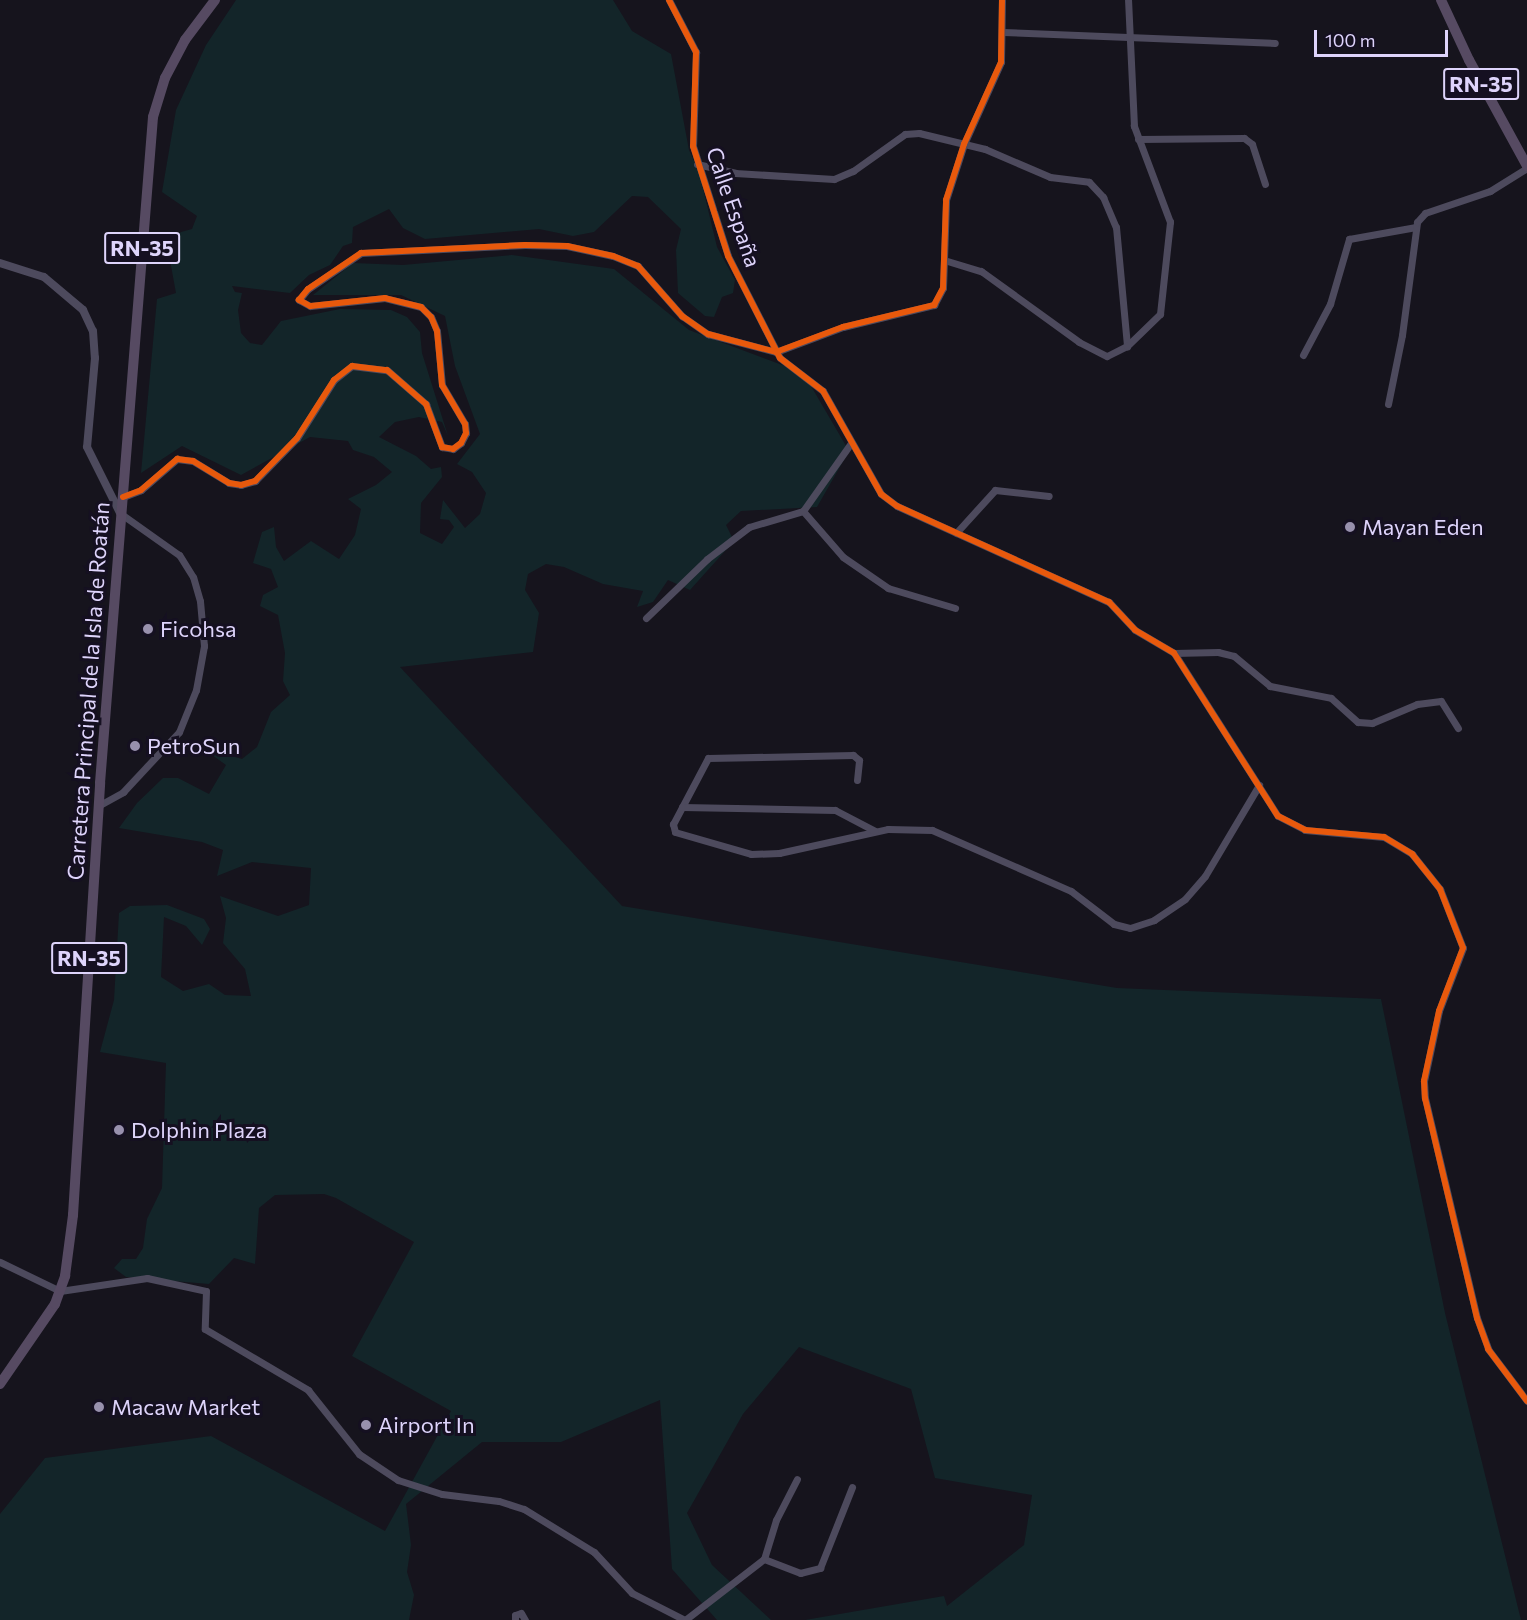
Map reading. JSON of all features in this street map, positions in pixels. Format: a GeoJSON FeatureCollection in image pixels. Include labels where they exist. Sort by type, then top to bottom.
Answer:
{"type":"FeatureCollection","features":[{"type":"Feature","properties":{"kind":"main road","name":"Carretera Principal de la Isla de Roatán"},"geometry":{"type":"LineString","coordinates":[[0,1383],[44,1321],[60,1291],[73,1215],[98,806],[153,117],[165,78],[184,40],[215,0]]}},
{"type":"Feature","properties":{"kind":"main road","name":"RN-35"},"geometry":{"type":"LineString","coordinates":[[1441,0],[1469,60],[1527,167]]}},
{"type":"Feature","properties":{"kind":"street","name":"Calle España"},"geometry":{"type":"LineString","coordinates":[[669,0],[696,52],[693,146],[697,164],[728,256],[776,352]]}},
{"type":"Feature","properties":{"kind":"street"},"geometry":{"type":"LineString","coordinates":[[776,352],[843,327],[934,305],[944,288],[946,200],[964,144],[999,70],[1003,32],[1002,0]]}},
{"type":"Feature","properties":{"kind":"street"},"geometry":{"type":"LineString","coordinates":[[944,260],[981,271],[1079,342],[1107,356],[1127,346],[1160,314],[1170,222],[1138,140],[1128,0]]}},
{"type":"Feature","properties":{"kind":"street"},"geometry":{"type":"LineString","coordinates":[[1003,32],[1275,44]]}},
{"type":"Feature","properties":{"kind":"street"},"geometry":{"type":"LineString","coordinates":[[697,164],[735,173],[834,178],[853,171],[905,134],[919,133],[1002,155],[1050,177],[1089,182],[1096,188],[1116,227],[1127,346]]}},
{"type":"Feature","properties":{"kind":"street"},"geometry":{"type":"LineString","coordinates":[[1138,140],[1244,138],[1252,144],[1265,184]]}},
{"type":"Feature","properties":{"kind":"street"},"geometry":{"type":"LineString","coordinates":[[1388,404],[1402,335],[1416,227],[1425,213],[1490,191],[1527,167]]}},
{"type":"Feature","properties":{"kind":"street"},"geometry":{"type":"LineString","coordinates":[[1303,355],[1330,304],[1349,239],[1416,227]]}},
{"type":"Feature","properties":{"kind":"street"},"geometry":{"type":"LineString","coordinates":[[123,496],[141,490],[177,459],[193,461],[229,483],[241,485],[255,481],[297,438],[334,380],[352,366],[387,370],[426,404],[442,447],[453,449],[460,443],[466,433],[465,424],[442,385],[437,331],[431,317],[421,306],[385,298],[310,306],[298,300],[308,289],[361,254],[525,245],[567,246],[613,256],[638,266],[682,316],[708,334],[776,352],[823,391],[881,494],[897,506],[1098,595],[1135,630],[1174,653],[1278,816],[1289,823],[1326,832],[1384,837],[1412,854],[1440,889],[1459,929],[1463,948],[1440,1011],[1424,1081],[1425,1098],[1477,1318],[1488,1349],[1527,1401]]}},
{"type":"Feature","properties":{"kind":"street"},"geometry":{"type":"LineString","coordinates":[[0,263],[44,277],[83,310],[93,331],[95,358],[87,447],[120,513],[179,555],[193,577],[200,601],[204,646],[196,690],[179,732],[123,792],[98,806]]}},
{"type":"Feature","properties":{"kind":"street"},"geometry":{"type":"LineString","coordinates":[[646,618],[707,560],[749,527],[803,511],[851,443]]}},
{"type":"Feature","properties":{"kind":"street"},"geometry":{"type":"LineString","coordinates":[[956,533],[995,490],[1049,496]]}},
{"type":"Feature","properties":{"kind":"street"},"geometry":{"type":"LineString","coordinates":[[803,511],[843,557],[888,588],[955,608]]}},
{"type":"Feature","properties":{"kind":"street"},"geometry":{"type":"LineString","coordinates":[[1174,653],[1218,652],[1234,656],[1270,686],[1331,698],[1358,722],[1372,723],[1417,704],[1441,701],[1458,728]]}},
{"type":"Feature","properties":{"kind":"street"},"geometry":{"type":"LineString","coordinates":[[857,780],[859,760],[853,755],[708,758],[673,824],[675,832],[751,854],[779,853],[875,831],[932,830],[1071,891],[1114,924],[1130,928],[1154,920],[1185,899],[1205,876],[1259,785]]}},
{"type":"Feature","properties":{"kind":"street"},"geometry":{"type":"LineString","coordinates":[[682,807],[835,810],[875,831]]}},
{"type":"Feature","properties":{"kind":"street"},"geometry":{"type":"LineString","coordinates":[[0,1262],[60,1291],[147,1278],[206,1291],[205,1329],[308,1390],[358,1454],[398,1480],[431,1491],[499,1501],[524,1509],[594,1552],[632,1593],[685,1620],[764,1558],[776,1520],[797,1479]]}},
{"type":"Feature","properties":{"kind":"street"},"geometry":{"type":"LineString","coordinates":[[764,1558],[800,1573],[820,1568],[852,1487]]}},
{"type":"Feature","properties":{"kind":"street"},"geometry":{"type":"LineString","coordinates":[[515,1620],[514,1615],[521,1612],[525,1620]]}},
{"type":"Feature","properties":{"kind":"shaded area"},"geometry":{"type":"Polygon","coordinates":[[[236,0],[613,0],[632,31],[671,54],[689,150],[699,172],[717,247],[735,280],[733,293],[722,297],[714,317],[705,316],[678,293],[676,250],[681,229],[648,197],[632,196],[594,232],[573,236],[539,229],[425,239],[403,228],[389,209],[353,227],[352,243],[343,246],[330,265],[309,275],[290,293],[232,286],[235,292],[242,293],[238,310],[241,333],[250,343],[262,345],[281,321],[340,309],[391,310],[407,317],[420,332],[422,353],[448,436],[442,422],[419,417],[395,422],[379,437],[416,456],[431,469],[441,467],[442,477],[421,503],[420,533],[442,544],[454,527],[449,520],[440,519],[443,500],[465,528],[480,514],[486,493],[472,472],[457,464],[480,434],[455,366],[445,316],[401,295],[313,295],[353,263],[403,265],[512,255],[614,269],[689,330],[785,366],[811,386],[849,451],[817,507],[741,511],[726,525],[734,541],[690,590],[668,580],[653,602],[637,607],[643,591],[603,584],[564,567],[546,564],[528,574],[525,590],[539,613],[533,652],[400,667],[622,906],[1117,988],[1381,999],[1445,1313],[1521,1620],[805,1620],[944,1596],[947,1606],[1024,1545],[1032,1495],[935,1478],[911,1389],[799,1347],[743,1414],[687,1513],[712,1565],[771,1620],[717,1620],[672,1569],[660,1400],[561,1442],[482,1442],[406,1504],[411,1545],[407,1572],[414,1595],[409,1620],[0,1620],[0,1514],[45,1458],[211,1436],[385,1531],[451,1411],[352,1356],[414,1242],[336,1198],[324,1194],[275,1195],[259,1208],[255,1264],[234,1258],[209,1284],[126,1277],[114,1268],[122,1259],[136,1259],[143,1248],[147,1219],[162,1188],[166,1063],[100,1052],[114,1000],[119,913],[130,906],[167,905],[204,919],[210,929],[202,945],[186,926],[164,917],[161,977],[183,991],[209,984],[225,995],[251,996],[245,969],[223,943],[226,918],[220,896],[278,916],[309,905],[311,868],[252,862],[217,876],[223,850],[202,842],[119,828],[137,803],[163,778],[178,778],[209,794],[226,765],[205,750],[208,741],[220,740],[225,754],[242,759],[257,747],[271,712],[290,695],[283,681],[285,653],[278,615],[260,606],[263,595],[278,587],[271,569],[253,563],[262,532],[274,527],[276,547],[284,561],[311,541],[339,559],[355,535],[361,509],[348,499],[376,485],[392,472],[374,457],[353,450],[348,441],[310,437],[241,475],[182,446],[141,473],[157,299],[176,293],[167,244],[181,232],[192,229],[197,216],[162,192],[176,110],[206,45],[236,0]]]}},
{"type":"Feature","properties":{"kind":"cycle path"},"geometry":{"type":"LineString","coordinates":[[669,0],[696,52],[693,146],[728,256],[780,358],[823,391],[881,494],[897,506],[1109,602],[1135,630],[1174,653],[1278,816],[1305,830],[1384,837],[1412,854],[1440,889],[1463,948],[1439,1011],[1424,1081],[1425,1098],[1477,1318],[1488,1349],[1527,1401]]}},
{"type":"Feature","properties":{"kind":"cycle path"},"geometry":{"type":"LineString","coordinates":[[123,497],[141,490],[177,459],[193,461],[229,483],[241,485],[255,481],[297,438],[334,380],[352,366],[387,370],[426,404],[442,447],[453,449],[461,443],[466,433],[465,424],[442,385],[437,331],[431,317],[421,307],[385,298],[310,306],[299,300],[308,289],[361,253],[525,245],[567,246],[613,256],[638,266],[682,316],[708,334],[776,352],[843,327],[934,305],[943,288],[946,200],[964,144],[1001,62],[1002,0]]}},
{"type":"Feature","properties":{"kind":"place","name":"Mayan Eden"},"geometry":{"type":"Point","coordinates":[1350,527]}},
{"type":"Feature","properties":{"kind":"place","name":"Ficohsa"},"geometry":{"type":"Point","coordinates":[148,629]}},
{"type":"Feature","properties":{"kind":"place","name":"PetroSun"},"geometry":{"type":"Point","coordinates":[135,746]}},
{"type":"Feature","properties":{"kind":"place","name":"Dolphin Plaza"},"geometry":{"type":"Point","coordinates":[119,1130]}},
{"type":"Feature","properties":{"kind":"place","name":"Macaw Market"},"geometry":{"type":"Point","coordinates":[99,1407]}},
{"type":"Feature","properties":{"kind":"place","name":"Airport In"},"geometry":{"type":"Point","coordinates":[366,1425]}}]}
